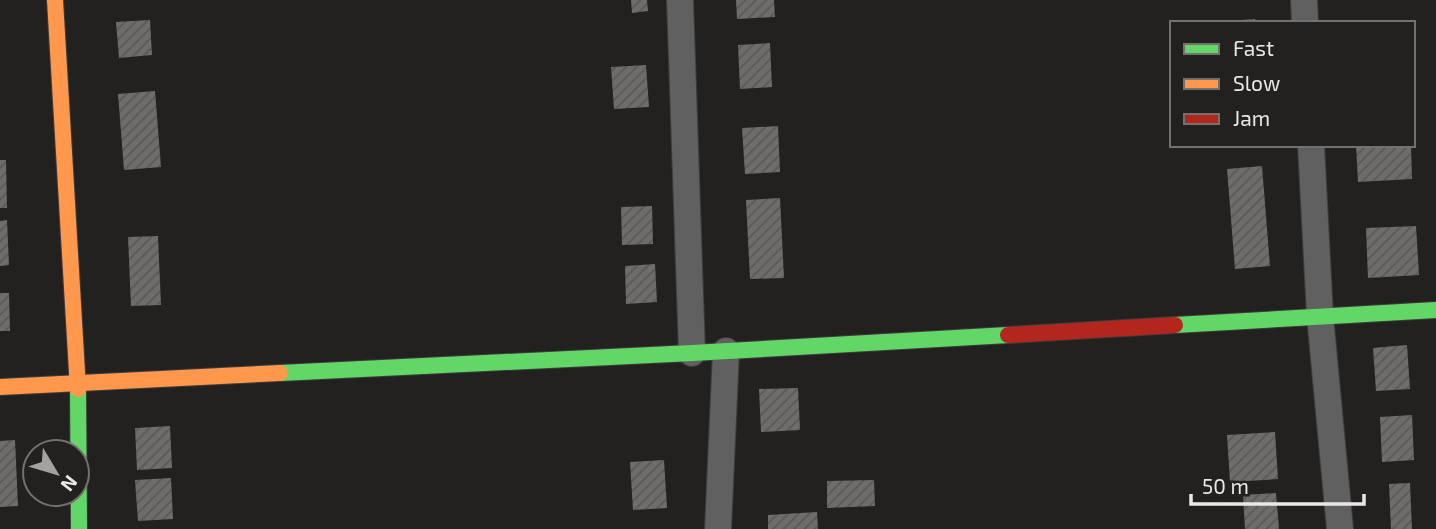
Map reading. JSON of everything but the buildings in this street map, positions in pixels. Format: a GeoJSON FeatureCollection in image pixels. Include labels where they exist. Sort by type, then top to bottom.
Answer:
{"type":"FeatureCollection","features":[{"type":"Feature","properties":{"kind":"street"},"geometry":{"type":"LineString","coordinates":[[55,0],[78,384],[79,529]]}},
{"type":"Feature","properties":{"kind":"street"},"geometry":{"type":"LineString","coordinates":[[680,0],[692,353]]}},
{"type":"Feature","properties":{"kind":"street"},"geometry":{"type":"LineString","coordinates":[[1304,0],[1305,21]]}},
{"type":"Feature","properties":{"kind":"street"},"geometry":{"type":"LineString","coordinates":[[1311,147],[1320,316],[1340,529]]}},
{"type":"Feature","properties":{"kind":"street"},"geometry":{"type":"LineString","coordinates":[[0,387],[692,353],[1436,310]]}},
{"type":"Feature","properties":{"kind":"street"},"geometry":{"type":"LineString","coordinates":[[718,529],[726,351]]}},
{"type":"Feature","properties":{"kind":"traffic: fast"},"geometry":{"type":"LineString","coordinates":[[1175,325],[1436,310]]}},
{"type":"Feature","properties":{"kind":"traffic: fast"},"geometry":{"type":"LineString","coordinates":[[280,373],[1008,335]]}},
{"type":"Feature","properties":{"kind":"traffic: fast"},"geometry":{"type":"LineString","coordinates":[[78,389],[79,529]]}},
{"type":"Feature","properties":{"kind":"traffic: slow"},"geometry":{"type":"LineString","coordinates":[[55,0],[78,389]]}},
{"type":"Feature","properties":{"kind":"traffic: slow"},"geometry":{"type":"LineString","coordinates":[[0,387],[280,373]]}},
{"type":"Feature","properties":{"kind":"traffic: jam"},"geometry":{"type":"LineString","coordinates":[[1008,335],[1175,325]]}}]}
